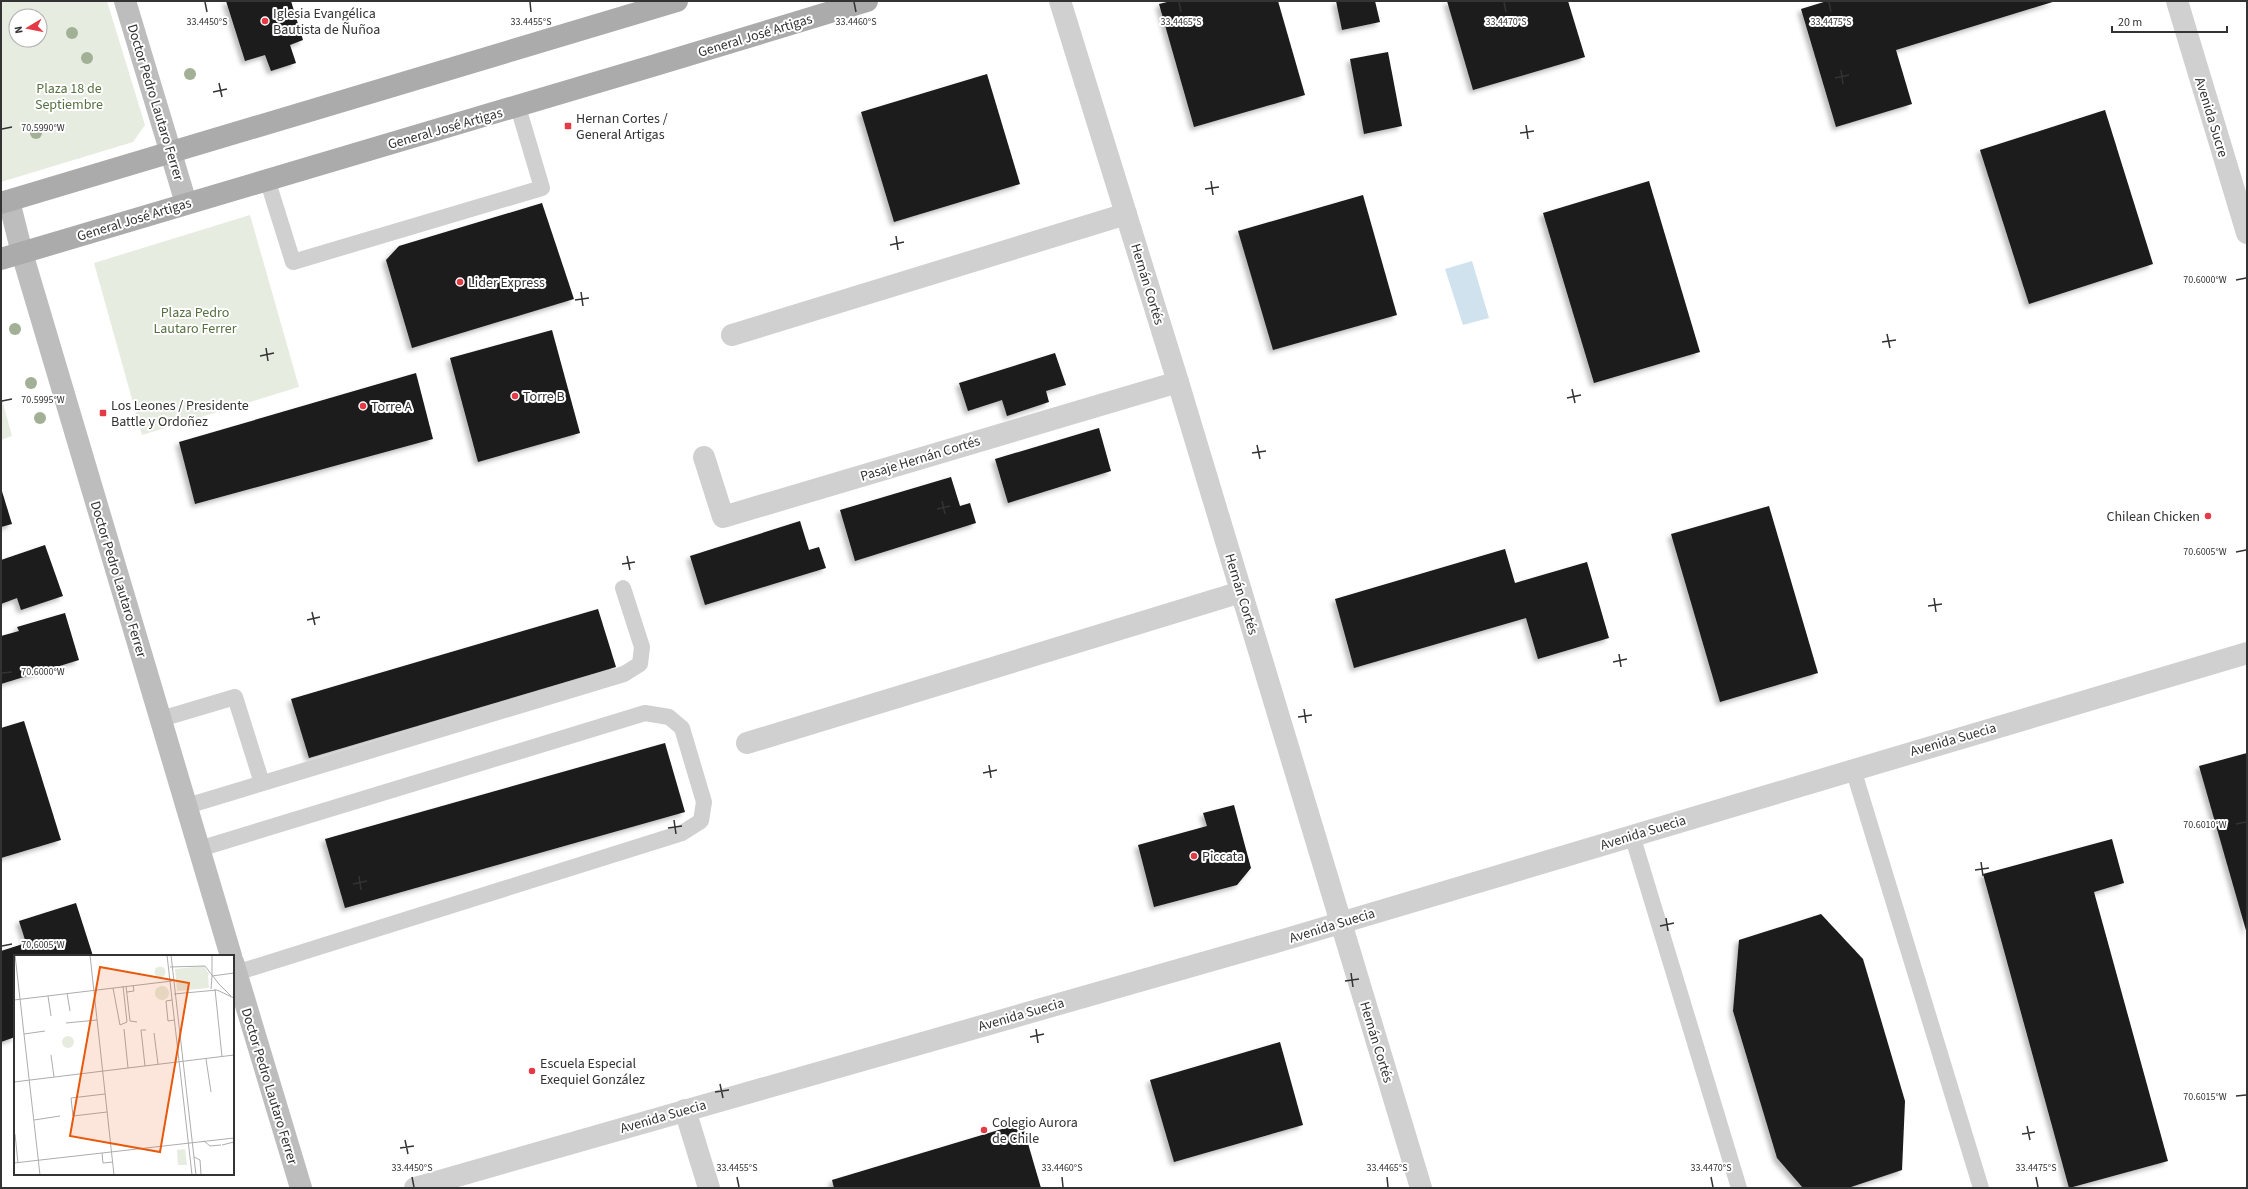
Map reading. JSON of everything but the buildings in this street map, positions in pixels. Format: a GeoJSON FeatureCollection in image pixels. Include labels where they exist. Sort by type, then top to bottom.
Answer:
{"type":"FeatureCollection","features":[{"type":"Feature","properties":{"kind":"main road","name":"Doctor Pedro Lautaro Ferrer"},"geometry":{"type":"LineString","coordinates":[[125,1],[186,203]]}},
{"type":"Feature","properties":{"kind":"main road"},"geometry":{"type":"LineString","coordinates":[[5,202],[171,151],[677,1]]}},
{"type":"Feature","properties":{"kind":"main road","name":"General José Artigas"},"geometry":{"type":"LineString","coordinates":[[1,259],[267,179],[518,107],[867,1]]}},
{"type":"Feature","properties":{"kind":"main road","name":"Doctor Pedro Lautaro Ferrer"},"geometry":{"type":"LineString","coordinates":[[5,202],[22,253],[232,955]]}},
{"type":"Feature","properties":{"kind":"main road","name":"Doctor Pedro Lautaro Ferrer"},"geometry":{"type":"LineString","coordinates":[[234,963],[301,1188]]}},
{"type":"Feature","properties":{"kind":"street","name":"Hernán Cortés"},"geometry":{"type":"LineString","coordinates":[[1060,1],[1178,382],[1421,1188]]}},
{"type":"Feature","properties":{"kind":"street","name":"Avenida Sucre"},"geometry":{"type":"LineString","coordinates":[[2177,1],[2247,233]]}},
{"type":"Feature","properties":{"kind":"street"},"geometry":{"type":"LineString","coordinates":[[732,335],[1126,214]]}},
{"type":"Feature","properties":{"kind":"street","name":"Pasaje Hernán Cortés"},"geometry":{"type":"LineString","coordinates":[[704,457],[723,518],[1178,382]]}},
{"type":"Feature","properties":{"kind":"street"},"geometry":{"type":"LineString","coordinates":[[747,743],[1241,592]]}},
{"type":"Feature","properties":{"kind":"street","name":"Avenida Suecia"},"geometry":{"type":"LineString","coordinates":[[415,1188],[1283,940],[1852,769],[2247,653]]}},
{"type":"Feature","properties":{"kind":"street"},"geometry":{"type":"LineString","coordinates":[[685,1110],[709,1188]]}},
{"type":"Feature","properties":{"kind":"lane"},"geometry":{"type":"LineString","coordinates":[[267,179],[293,262],[542,188],[518,107]]}},
{"type":"Feature","properties":{"kind":"lane"},"geometry":{"type":"LineString","coordinates":[[187,806],[624,674],[640,664],[642,647],[623,588]]}},
{"type":"Feature","properties":{"kind":"lane"},"geometry":{"type":"LineString","coordinates":[[161,720],[235,697],[262,783]]}},
{"type":"Feature","properties":{"kind":"lane"},"geometry":{"type":"LineString","coordinates":[[200,849],[644,713],[669,717],[682,728],[704,802],[701,821],[682,833],[234,963]]}},
{"type":"Feature","properties":{"kind":"lane"},"geometry":{"type":"LineString","coordinates":[[1852,769],[1981,1188]]}},
{"type":"Feature","properties":{"kind":"lane"},"geometry":{"type":"LineString","coordinates":[[1632,835],[1740,1188]]}},
{"type":"Feature","properties":{"kind":"green space","name":"Plaza 18 de Septiembre"},"geometry":{"type":"Polygon","coordinates":[[[1,1],[107,1],[145,125],[133,142],[1,182],[1,1]]]}},
{"type":"Feature","properties":{"kind":"green space","name":"Plaza Pedro Lautaro Ferrer"},"geometry":{"type":"Polygon","coordinates":[[[250,215],[299,387],[142,435],[94,263],[250,215]]]}},
{"type":"Feature","properties":{"kind":"green space"},"geometry":{"type":"Polygon","coordinates":[[[1,396],[12,436],[1,440],[1,396]]]}},
{"type":"Feature","properties":{"kind":"water"},"geometry":{"type":"Polygon","coordinates":[[[1472,261],[1489,318],[1463,325],[1445,269],[1472,261]]]}},
{"type":"Feature","properties":{"kind":"place","name":"Iglesia Evangélica Bautista de Ñuñoa"},"geometry":{"type":"Point","coordinates":[265,21]}},
{"type":"Feature","properties":{"kind":"place","name":"Hernan Cortes / General Artigas"},"geometry":{"type":"Point","coordinates":[568,126]}},
{"type":"Feature","properties":{"kind":"place","name":"Lider Express"},"geometry":{"type":"Point","coordinates":[460,282]}},
{"type":"Feature","properties":{"kind":"place","name":"Torre B"},"geometry":{"type":"Point","coordinates":[515,396]}},
{"type":"Feature","properties":{"kind":"place","name":"Torre A"},"geometry":{"type":"Point","coordinates":[363,406]}},
{"type":"Feature","properties":{"kind":"place","name":"Los Leones / Presidente Battle y Ordoñez"},"geometry":{"type":"Point","coordinates":[103,413]}},
{"type":"Feature","properties":{"kind":"place","name":"Chilean Chicken"},"geometry":{"type":"Point","coordinates":[2208,516]}},
{"type":"Feature","properties":{"kind":"place","name":"Piccata"},"geometry":{"type":"Point","coordinates":[1194,856]}},
{"type":"Feature","properties":{"kind":"place","name":"Escuela Especial Exequiel González"},"geometry":{"type":"Point","coordinates":[532,1071]}},
{"type":"Feature","properties":{"kind":"place","name":"Colegio Aurora de Chile"},"geometry":{"type":"Point","coordinates":[984,1130]}}]}
